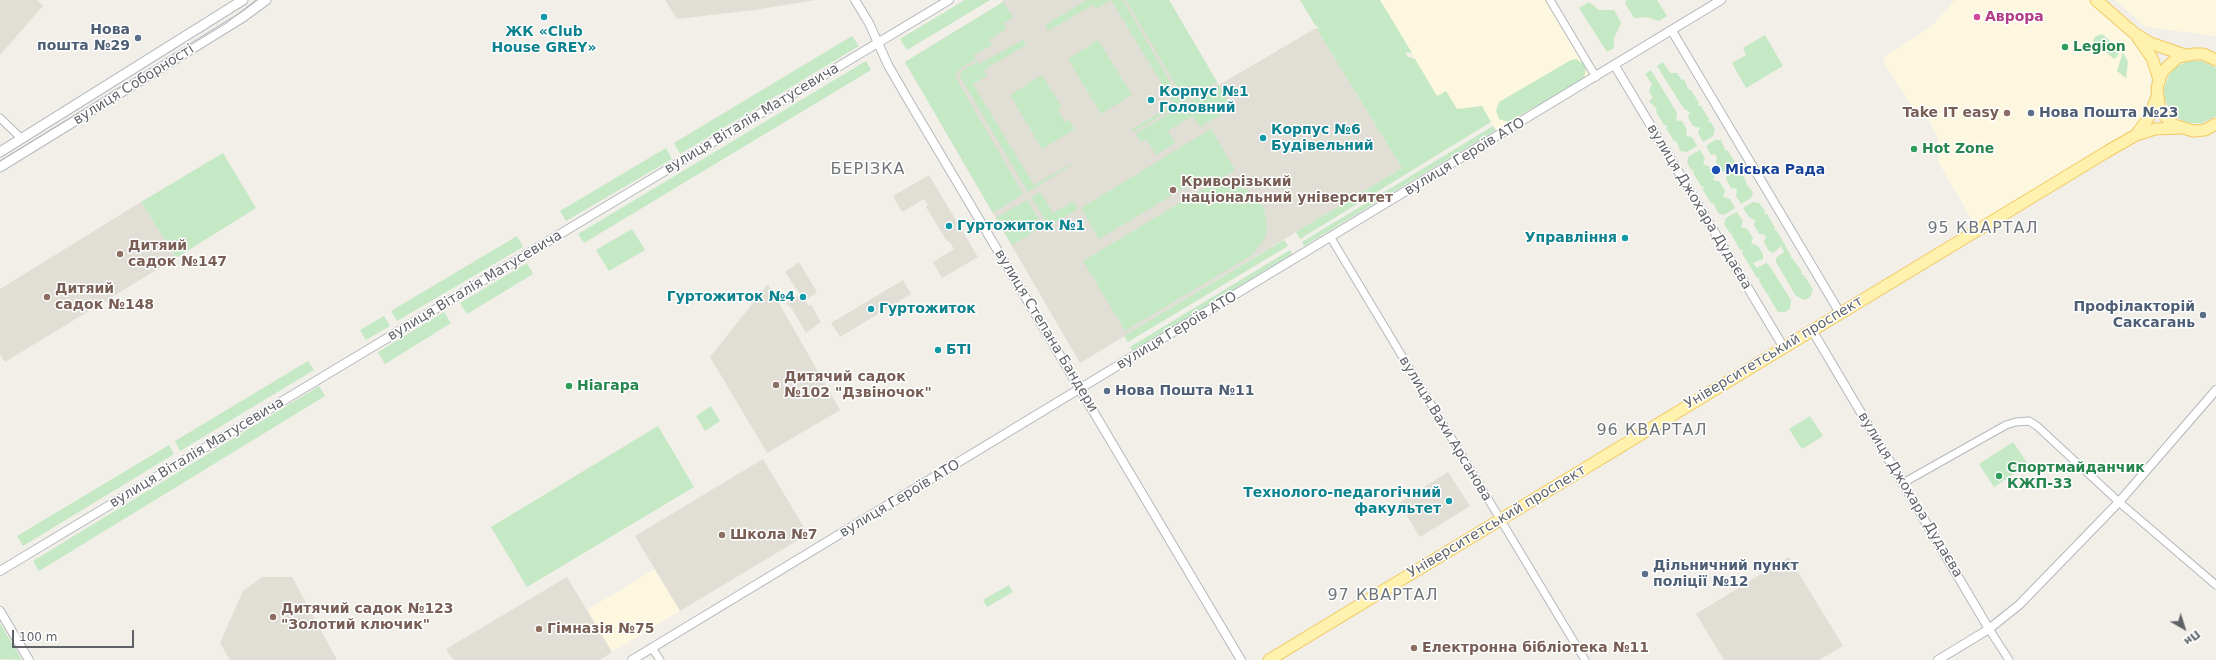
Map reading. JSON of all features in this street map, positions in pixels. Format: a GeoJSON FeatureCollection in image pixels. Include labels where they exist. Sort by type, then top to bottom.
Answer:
{"type":"FeatureCollection","features":[{"type":"Feature","properties":{"kind":"main road","name":"вулиця Соборності"},"geometry":{"type":"LineString","coordinates":[[0,152],[243,0]]}},
{"type":"Feature","properties":{"kind":"main road","name":"вулиця Соборності"},"geometry":{"type":"LineString","coordinates":[[0,167],[223,29],[265,0]]}},
{"type":"Feature","properties":{"kind":"main road"},"geometry":{"type":"LineString","coordinates":[[2096,0],[2134,33],[2150,43],[2185,55]]}},
{"type":"Feature","properties":{"kind":"main road"},"geometry":{"type":"LineString","coordinates":[[2134,33],[2152,58],[2159,79],[2157,97],[2149,117],[2136,135]]}},
{"type":"Feature","properties":{"kind":"main road"},"geometry":{"type":"LineString","coordinates":[[2159,79],[2172,61],[2185,55],[2203,54],[2216,60]]}},
{"type":"Feature","properties":{"kind":"main road"},"geometry":{"type":"LineString","coordinates":[[2157,97],[2162,113],[2174,125],[2193,131],[2211,131],[2216,124]]}},
{"type":"Feature","properties":{"kind":"main road"},"geometry":{"type":"LineString","coordinates":[[2136,135],[2155,129],[2181,128]]}},
{"type":"Feature","properties":{"kind":"main road","name":"Університетський проспект"},"geometry":{"type":"LineString","coordinates":[[1269,660],[2136,135]]}},
{"type":"Feature","properties":{"kind":"street","name":"вулиця Степана Бандери"},"geometry":{"type":"LineString","coordinates":[[855,0],[869,23],[878,44],[910,103],[1241,660]]}},
{"type":"Feature","properties":{"kind":"street","name":"вулиця Віталія Матусевича"},"geometry":{"type":"LineString","coordinates":[[0,571],[950,0]]}},
{"type":"Feature","properties":{"kind":"street"},"geometry":{"type":"LineString","coordinates":[[1550,0],[1596,77]]}},
{"type":"Feature","properties":{"kind":"street","name":"вулиця Героїв АТО"},"geometry":{"type":"LineString","coordinates":[[632,660],[1615,66],[1721,0]]}},
{"type":"Feature","properties":{"kind":"street"},"geometry":{"type":"LineString","coordinates":[[1672,31],[1840,313]]}},
{"type":"Feature","properties":{"kind":"street","name":"вулиця Джохара Дудаєва"},"geometry":{"type":"LineString","coordinates":[[1615,66],[1784,348]]}},
{"type":"Feature","properties":{"kind":"street"},"geometry":{"type":"LineString","coordinates":[[0,118],[22,139]]}},
{"type":"Feature","properties":{"kind":"street","name":"вулиця Вахи Арсанова"},"geometry":{"type":"LineString","coordinates":[[1331,238],[1585,660]]}},
{"type":"Feature","properties":{"kind":"street","name":"вулиця Джохара Дудаєва"},"geometry":{"type":"LineString","coordinates":[[1812,330],[1989,629],[2009,660]]}},
{"type":"Feature","properties":{"kind":"street"},"geometry":{"type":"LineString","coordinates":[[1938,660],[1989,629],[2019,605],[2119,502],[2216,390]]}},
{"type":"Feature","properties":{"kind":"street"},"geometry":{"type":"LineString","coordinates":[[1903,484],[2006,425],[2016,422],[2029,421],[2037,426],[2119,502],[2216,585]]}},
{"type":"Feature","properties":{"kind":"street"},"geometry":{"type":"LineString","coordinates":[[0,611],[29,660]]}},
{"type":"Feature","properties":{"kind":"street"},"geometry":{"type":"LineString","coordinates":[[652,648],[660,660]]}},
{"type":"Feature","properties":{"kind":"shaded area"},"geometry":{"type":"Polygon","coordinates":[[[0,0],[37,0],[43,6],[0,55],[0,0]]]}},
{"type":"Feature","properties":{"kind":"shaded area"},"geometry":{"type":"Polygon","coordinates":[[[665,0],[815,0],[754,10],[677,19],[665,0]]]}},
{"type":"Feature","properties":{"kind":"shaded area","name":"Криворізький національний університет"},"geometry":{"type":"Polygon","coordinates":[[[1002,0],[1169,0],[1219,85],[1316,28],[1402,168],[1080,363],[905,62],[1003,2],[1002,0]]]}},
{"type":"Feature","properties":{"kind":"shaded area"},"geometry":{"type":"Polygon","coordinates":[[[1380,0],[1550,0],[1596,77],[1499,136],[1482,106],[1457,109],[1446,91],[1437,96],[1380,0]]]}},
{"type":"Feature","properties":{"kind":"shaded area"},"geometry":{"type":"Polygon","coordinates":[[[1955,0],[2096,0],[2120,20],[2146,58],[2151,76],[2150,94],[2143,116],[2132,133],[1978,230],[1939,163],[1938,138],[1929,121],[1913,108],[1883,61],[1887,55],[1933,25],[1955,0]]]}},
{"type":"Feature","properties":{"kind":"shaded area"},"geometry":{"type":"Polygon","coordinates":[[[2115,0],[2216,0],[2216,36],[2146,27],[2115,0]]]}},
{"type":"Feature","properties":{"kind":"shaded area","name":"Гуртожиток №1"},"geometry":{"type":"Polygon","coordinates":[[[929,175],[978,257],[942,278],[933,262],[954,249],[949,241],[947,241],[926,207],[928,205],[924,199],[902,212],[893,196],[929,175]]]}},
{"type":"Feature","properties":{"kind":"shaded area"},"geometry":{"type":"Polygon","coordinates":[[[141,202],[176,258],[5,362],[0,354],[0,289],[141,202]]]}},
{"type":"Feature","properties":{"kind":"shaded area","name":"Гуртожиток №4"},"geometry":{"type":"Polygon","coordinates":[[[799,262],[817,292],[805,301],[809,306],[811,305],[821,322],[806,333],[790,306],[786,303],[800,294],[785,272],[799,262]]]}},
{"type":"Feature","properties":{"kind":"shaded area","name":"Гуртожиток"},"geometry":{"type":"Polygon","coordinates":[[[903,280],[911,294],[840,337],[831,323],[903,280]]]}},
{"type":"Feature","properties":{"kind":"shaded area","name":"Дитячий садок №102 \"Дзвіночок\""},"geometry":{"type":"Polygon","coordinates":[[[768,284],[840,410],[767,453],[710,357],[768,284]]]}},
{"type":"Feature","properties":{"kind":"shaded area","name":"Школа №7"},"geometry":{"type":"Polygon","coordinates":[[[763,459],[808,534],[680,611],[635,536],[763,459]]]}},
{"type":"Feature","properties":{"kind":"shaded area"},"geometry":{"type":"Polygon","coordinates":[[[1448,472],[1470,506],[1420,537],[1399,503],[1448,472]]]}},
{"type":"Feature","properties":{"kind":"shaded area"},"geometry":{"type":"Polygon","coordinates":[[[1789,557],[1843,646],[1819,660],[1724,660],[1696,614],[1789,557]]]}},
{"type":"Feature","properties":{"kind":"shaded area"},"geometry":{"type":"Polygon","coordinates":[[[655,569],[680,611],[612,652],[587,610],[655,569]]]}},
{"type":"Feature","properties":{"kind":"shaded area","name":"Дитячий садок №123 \"Золотий ключик\""},"geometry":{"type":"Polygon","coordinates":[[[262,577],[292,577],[337,660],[230,660],[220,643],[243,591],[262,577]]]}},
{"type":"Feature","properties":{"kind":"shaded area","name":"Гімназія №75"},"geometry":{"type":"Polygon","coordinates":[[[567,577],[612,652],[600,660],[453,660],[446,649],[567,577]]]}},
{"type":"Feature","properties":{"kind":"green space"},"geometry":{"type":"Polygon","coordinates":[[[965,0],[990,0],[907,50],[900,39],[965,0]]]}},
{"type":"Feature","properties":{"kind":"green space"},"geometry":{"type":"Polygon","coordinates":[[[1087,0],[1111,0],[1096,9],[1093,5],[1048,31],[1045,25],[1087,0]]]}},
{"type":"Feature","properties":{"kind":"green space"},"geometry":{"type":"Polygon","coordinates":[[[1111,0],[1123,0],[1182,103],[1133,132],[1132,129],[1174,104],[1111,0]]]}},
{"type":"Feature","properties":{"kind":"green space"},"geometry":{"type":"Polygon","coordinates":[[[1126,0],[1169,0],[1217,82],[1185,101],[1126,0]]]}},
{"type":"Feature","properties":{"kind":"green space"},"geometry":{"type":"Polygon","coordinates":[[[1300,0],[1380,0],[1412,53],[1405,52],[1408,57],[1415,59],[1437,96],[1446,91],[1457,109],[1482,106],[1491,122],[1300,239],[1296,232],[1402,168],[1316,28],[1320,29],[1315,25],[1300,0]]]}},
{"type":"Feature","properties":{"kind":"green space"},"geometry":{"type":"Polygon","coordinates":[[[1627,0],[1657,0],[1667,16],[1659,21],[1647,17],[1634,18],[1625,3],[1627,0]]]}},
{"type":"Feature","properties":{"kind":"green space"},"geometry":{"type":"Polygon","coordinates":[[[1003,2],[1013,17],[1004,23],[1006,29],[989,40],[992,45],[974,55],[976,59],[960,69],[956,75],[957,80],[1023,194],[993,213],[905,62],[1003,2]]]}},
{"type":"Feature","properties":{"kind":"green space"},"geometry":{"type":"Polygon","coordinates":[[[1589,2],[1599,10],[1614,10],[1621,23],[1614,38],[1614,48],[1607,52],[1579,8],[1589,2]]]}},
{"type":"Feature","properties":{"kind":"green space"},"geometry":{"type":"Polygon","coordinates":[[[2102,34],[2120,49],[2117,57],[2114,59],[2097,44],[2093,44],[2093,40],[2096,36],[2102,34]]]}},
{"type":"Feature","properties":{"kind":"green space"},"geometry":{"type":"Polygon","coordinates":[[[1765,35],[1783,66],[1746,88],[1732,63],[1746,55],[1743,48],[1765,35]]]}},
{"type":"Feature","properties":{"kind":"green space"},"geometry":{"type":"Polygon","coordinates":[[[852,36],[859,46],[680,154],[674,143],[852,36]]]}},
{"type":"Feature","properties":{"kind":"green space"},"geometry":{"type":"Polygon","coordinates":[[[1023,40],[1026,45],[984,70],[987,76],[973,84],[1034,185],[1071,164],[1072,165],[1028,192],[959,75],[962,71],[978,61],[979,64],[1023,40]]]}},
{"type":"Feature","properties":{"kind":"green space"},"geometry":{"type":"Polygon","coordinates":[[[1098,40],[1132,95],[1101,114],[1068,59],[1098,40]]]}},
{"type":"Feature","properties":{"kind":"green space"},"geometry":{"type":"Polygon","coordinates":[[[2123,52],[2128,62],[2126,78],[2117,71],[2123,52]]]}},
{"type":"Feature","properties":{"kind":"green space"},"geometry":{"type":"Polygon","coordinates":[[[1576,59],[1584,64],[1586,68],[1584,78],[1581,81],[1508,122],[1499,119],[1496,111],[1499,102],[1571,60],[1576,59]]]}},
{"type":"Feature","properties":{"kind":"green space"},"geometry":{"type":"Polygon","coordinates":[[[866,61],[871,70],[584,243],[578,234],[866,61]]]}},
{"type":"Feature","properties":{"kind":"green space"},"geometry":{"type":"Polygon","coordinates":[[[2189,61],[2202,61],[2216,68],[2216,116],[2202,123],[2189,123],[2181,120],[2171,112],[2165,100],[2164,88],[2169,75],[2177,66],[2189,61]]]}},
{"type":"Feature","properties":{"kind":"green space"},"geometry":{"type":"Polygon","coordinates":[[[1663,62],[1670,73],[1677,73],[1682,80],[1684,79],[1688,89],[1691,90],[1699,103],[1698,105],[1701,106],[1709,119],[1708,122],[1711,122],[1715,130],[1713,136],[1703,142],[1698,133],[1700,128],[1693,126],[1688,117],[1690,112],[1684,109],[1657,66],[1663,62]]]}},
{"type":"Feature","properties":{"kind":"green space"},"geometry":{"type":"Polygon","coordinates":[[[1651,70],[1677,113],[1676,119],[1678,121],[1682,121],[1687,130],[1686,136],[1692,137],[1697,146],[1687,152],[1680,151],[1677,142],[1674,141],[1666,128],[1667,125],[1664,125],[1656,112],[1657,109],[1649,101],[1653,98],[1649,91],[1652,84],[1645,74],[1651,70]]]}},
{"type":"Feature","properties":{"kind":"green space"},"geometry":{"type":"Polygon","coordinates":[[[1042,75],[1062,107],[1058,110],[1065,122],[1069,120],[1075,129],[1042,149],[1010,95],[1042,75]]]}},
{"type":"Feature","properties":{"kind":"green space"},"geometry":{"type":"Polygon","coordinates":[[[1219,85],[1232,108],[1200,127],[1193,116],[1168,131],[1175,143],[1156,155],[1146,139],[1141,142],[1136,133],[1219,85]]]}},
{"type":"Feature","properties":{"kind":"green space"},"geometry":{"type":"Polygon","coordinates":[[[1493,126],[1496,130],[1304,246],[1302,242],[1493,126]]]}},
{"type":"Feature","properties":{"kind":"green space"},"geometry":{"type":"Polygon","coordinates":[[[1211,129],[1235,170],[1211,184],[1222,182],[1235,183],[1252,193],[1264,208],[1267,226],[1265,238],[1252,255],[1125,331],[1083,261],[1206,187],[1201,178],[1099,239],[1081,208],[1211,129]]]}},
{"type":"Feature","properties":{"kind":"green space"},"geometry":{"type":"Polygon","coordinates":[[[1715,140],[1721,140],[1725,150],[1728,151],[1736,164],[1736,167],[1746,181],[1746,184],[1753,192],[1751,198],[1741,204],[1736,196],[1737,189],[1731,188],[1726,179],[1727,172],[1721,171],[1716,162],[1717,157],[1715,154],[1711,155],[1706,146],[1715,140]]]}},
{"type":"Feature","properties":{"kind":"green space"},"geometry":{"type":"Polygon","coordinates":[[[666,148],[672,159],[566,221],[560,211],[666,148]]]}},
{"type":"Feature","properties":{"kind":"green space"},"geometry":{"type":"Polygon","coordinates":[[[1700,150],[1705,158],[1703,164],[1709,166],[1715,175],[1713,180],[1720,182],[1725,191],[1723,197],[1730,199],[1735,208],[1724,215],[1718,213],[1714,204],[1711,203],[1703,190],[1704,187],[1701,186],[1693,173],[1694,170],[1691,170],[1687,162],[1689,156],[1700,150]]]}},
{"type":"Feature","properties":{"kind":"green space"},"geometry":{"type":"Polygon","coordinates":[[[223,153],[256,208],[176,258],[141,202],[223,153]]]}},
{"type":"Feature","properties":{"kind":"green space"},"geometry":{"type":"Polygon","coordinates":[[[1040,192],[1053,213],[1073,201],[1078,209],[1049,226],[1031,197],[1040,192]]]}},
{"type":"Feature","properties":{"kind":"green space"},"geometry":{"type":"Polygon","coordinates":[[[1027,200],[1043,226],[1012,245],[996,218],[1027,200]]]}},
{"type":"Feature","properties":{"kind":"green space"},"geometry":{"type":"Polygon","coordinates":[[[1753,202],[1759,203],[1765,211],[1764,214],[1767,214],[1775,228],[1774,230],[1777,231],[1791,258],[1802,272],[1801,275],[1804,275],[1813,290],[1810,297],[1805,300],[1796,296],[1776,262],[1776,258],[1784,252],[1781,246],[1773,253],[1769,251],[1764,242],[1766,236],[1759,234],[1754,225],[1755,220],[1749,217],[1743,208],[1753,202]]]}},
{"type":"Feature","properties":{"kind":"green space"},"geometry":{"type":"Polygon","coordinates":[[[1737,212],[1743,221],[1741,227],[1747,229],[1753,238],[1751,243],[1758,246],[1763,254],[1763,259],[1753,263],[1757,268],[1766,263],[1769,265],[1791,300],[1790,309],[1785,312],[1778,312],[1769,295],[1759,281],[1759,278],[1757,278],[1742,253],[1743,250],[1740,250],[1732,234],[1724,224],[1726,218],[1737,212]]]}},
{"type":"Feature","properties":{"kind":"green space"},"geometry":{"type":"Polygon","coordinates":[[[632,229],[645,250],[609,271],[596,250],[632,229]]]}},
{"type":"Feature","properties":{"kind":"green space"},"geometry":{"type":"Polygon","coordinates":[[[517,236],[523,247],[397,321],[391,311],[517,236]]]}},
{"type":"Feature","properties":{"kind":"green space"},"geometry":{"type":"Polygon","coordinates":[[[1284,240],[1288,246],[1128,342],[1124,336],[1284,240]]]}},
{"type":"Feature","properties":{"kind":"green space"},"geometry":{"type":"Polygon","coordinates":[[[1290,250],[1292,254],[1133,351],[1130,347],[1290,250]]]}},
{"type":"Feature","properties":{"kind":"green space"},"geometry":{"type":"Polygon","coordinates":[[[527,263],[533,274],[467,314],[460,303],[527,263]]]}},
{"type":"Feature","properties":{"kind":"green space"},"geometry":{"type":"Polygon","coordinates":[[[444,312],[451,323],[385,364],[378,352],[444,312]]]}},
{"type":"Feature","properties":{"kind":"green space"},"geometry":{"type":"Polygon","coordinates":[[[384,316],[390,326],[366,340],[360,330],[384,316]]]}},
{"type":"Feature","properties":{"kind":"green space"},"geometry":{"type":"Polygon","coordinates":[[[308,361],[314,370],[180,451],[175,441],[308,361]]]}},
{"type":"Feature","properties":{"kind":"green space"},"geometry":{"type":"Polygon","coordinates":[[[319,386],[325,396],[39,571],[33,561],[319,386]]]}},
{"type":"Feature","properties":{"kind":"green space"},"geometry":{"type":"Polygon","coordinates":[[[711,406],[720,421],[705,431],[696,416],[711,406]]]}},
{"type":"Feature","properties":{"kind":"green space"},"geometry":{"type":"Polygon","coordinates":[[[1810,416],[1823,436],[1802,449],[1789,429],[1810,416]]]}},
{"type":"Feature","properties":{"kind":"green space"},"geometry":{"type":"Polygon","coordinates":[[[658,426],[694,487],[527,587],[491,527],[658,426]]]}},
{"type":"Feature","properties":{"kind":"green space","name":"Спортмайданчик КЖП-33"},"geometry":{"type":"Polygon","coordinates":[[[2013,442],[2028,464],[1994,487],[1979,464],[2013,442]]]}},
{"type":"Feature","properties":{"kind":"green space"},"geometry":{"type":"Polygon","coordinates":[[[169,445],[174,454],[23,546],[17,536],[169,445]]]}},
{"type":"Feature","properties":{"kind":"green space"},"geometry":{"type":"Polygon","coordinates":[[[1009,585],[1013,592],[987,607],[983,600],[1009,585]]]}},
{"type":"Feature","properties":{"kind":"green space"},"geometry":{"type":"Polygon","coordinates":[[[0,623],[22,660],[0,659],[0,623]]]}},
{"type":"Feature","properties":{"kind":"tram line"},"geometry":{"type":"LineString","coordinates":[[0,161],[225,24],[256,0]]}},
{"type":"Feature","properties":{"kind":"place","name":"ЖК «Club House GREY»"},"geometry":{"type":"Point","coordinates":[544,17]}},
{"type":"Feature","properties":{"kind":"place","name":"Аврора"},"geometry":{"type":"Point","coordinates":[1977,17]}},
{"type":"Feature","properties":{"kind":"place","name":"Нова пошта №29"},"geometry":{"type":"Point","coordinates":[138,38]}},
{"type":"Feature","properties":{"kind":"place","name":"Legion"},"geometry":{"type":"Point","coordinates":[2065,47]}},
{"type":"Feature","properties":{"kind":"place","name":"Корпус №1 Головний"},"geometry":{"type":"Point","coordinates":[1151,100]}},
{"type":"Feature","properties":{"kind":"place","name":"Take IT easy"},"geometry":{"type":"Point","coordinates":[2007,113]}},
{"type":"Feature","properties":{"kind":"place","name":"Нова Пошта №23"},"geometry":{"type":"Point","coordinates":[2031,113]}},
{"type":"Feature","properties":{"kind":"place","name":"Корпус №6 Будівельний"},"geometry":{"type":"Point","coordinates":[1263,138]}},
{"type":"Feature","properties":{"kind":"place","name":"Hot Zone"},"geometry":{"type":"Point","coordinates":[1914,149]}},
{"type":"Feature","properties":{"kind":"place","name":"Міська Рада"},"geometry":{"type":"Point","coordinates":[1716,170]}},
{"type":"Feature","properties":{"kind":"place","name":"Криворізький національний університет"},"geometry":{"type":"Point","coordinates":[1173,190]}},
{"type":"Feature","properties":{"kind":"place","name":"Гуртожиток №1"},"geometry":{"type":"Point","coordinates":[949,226]}},
{"type":"Feature","properties":{"kind":"place","name":"Управління"},"geometry":{"type":"Point","coordinates":[1625,238]}},
{"type":"Feature","properties":{"kind":"place","name":"Дитяий садок №147"},"geometry":{"type":"Point","coordinates":[120,254]}},
{"type":"Feature","properties":{"kind":"place","name":"Дитяий садок №148"},"geometry":{"type":"Point","coordinates":[47,297]}},
{"type":"Feature","properties":{"kind":"place","name":"Гуртожиток №4"},"geometry":{"type":"Point","coordinates":[803,297]}},
{"type":"Feature","properties":{"kind":"place","name":"Гуртожиток"},"geometry":{"type":"Point","coordinates":[871,309]}},
{"type":"Feature","properties":{"kind":"place","name":"Профілакторій Саксагань"},"geometry":{"type":"Point","coordinates":[2203,315]}},
{"type":"Feature","properties":{"kind":"place","name":"БТІ"},"geometry":{"type":"Point","coordinates":[938,350]}},
{"type":"Feature","properties":{"kind":"place","name":"Дитячий садок №102 \"Дзвіночок\""},"geometry":{"type":"Point","coordinates":[776,385]}},
{"type":"Feature","properties":{"kind":"place","name":"Ніагара"},"geometry":{"type":"Point","coordinates":[569,386]}},
{"type":"Feature","properties":{"kind":"place","name":"Нова Пошта №11"},"geometry":{"type":"Point","coordinates":[1107,391]}},
{"type":"Feature","properties":{"kind":"place","name":"Спортмайданчик КЖП-33"},"geometry":{"type":"Point","coordinates":[1999,476]}},
{"type":"Feature","properties":{"kind":"place","name":"Технолого-педагогічний факультет"},"geometry":{"type":"Point","coordinates":[1449,501]}},
{"type":"Feature","properties":{"kind":"place","name":"Школа №7"},"geometry":{"type":"Point","coordinates":[722,535]}},
{"type":"Feature","properties":{"kind":"place","name":"Дільничний пункт поліції №12"},"geometry":{"type":"Point","coordinates":[1645,574]}},
{"type":"Feature","properties":{"kind":"place","name":"Дитячий садок №123 \"Золотий ключик\""},"geometry":{"type":"Point","coordinates":[273,617]}},
{"type":"Feature","properties":{"kind":"place","name":"Гімназія №75"},"geometry":{"type":"Point","coordinates":[539,629]}},
{"type":"Feature","properties":{"kind":"place","name":"Електронна бібліотека №11"},"geometry":{"type":"Point","coordinates":[1414,648]}},
{"type":"Feature","properties":{"kind":"district","name":"БЕРІЗКА"},"geometry":{"type":"Point","coordinates":[868,170]}},
{"type":"Feature","properties":{"kind":"district","name":"95 КВАРТАЛ"},"geometry":{"type":"Point","coordinates":[1983,229]}},
{"type":"Feature","properties":{"kind":"district","name":"96 КВАРТАЛ"},"geometry":{"type":"Point","coordinates":[1652,431]}},
{"type":"Feature","properties":{"kind":"district","name":"97 КВАРТАЛ"},"geometry":{"type":"Point","coordinates":[1383,596]}}]}
